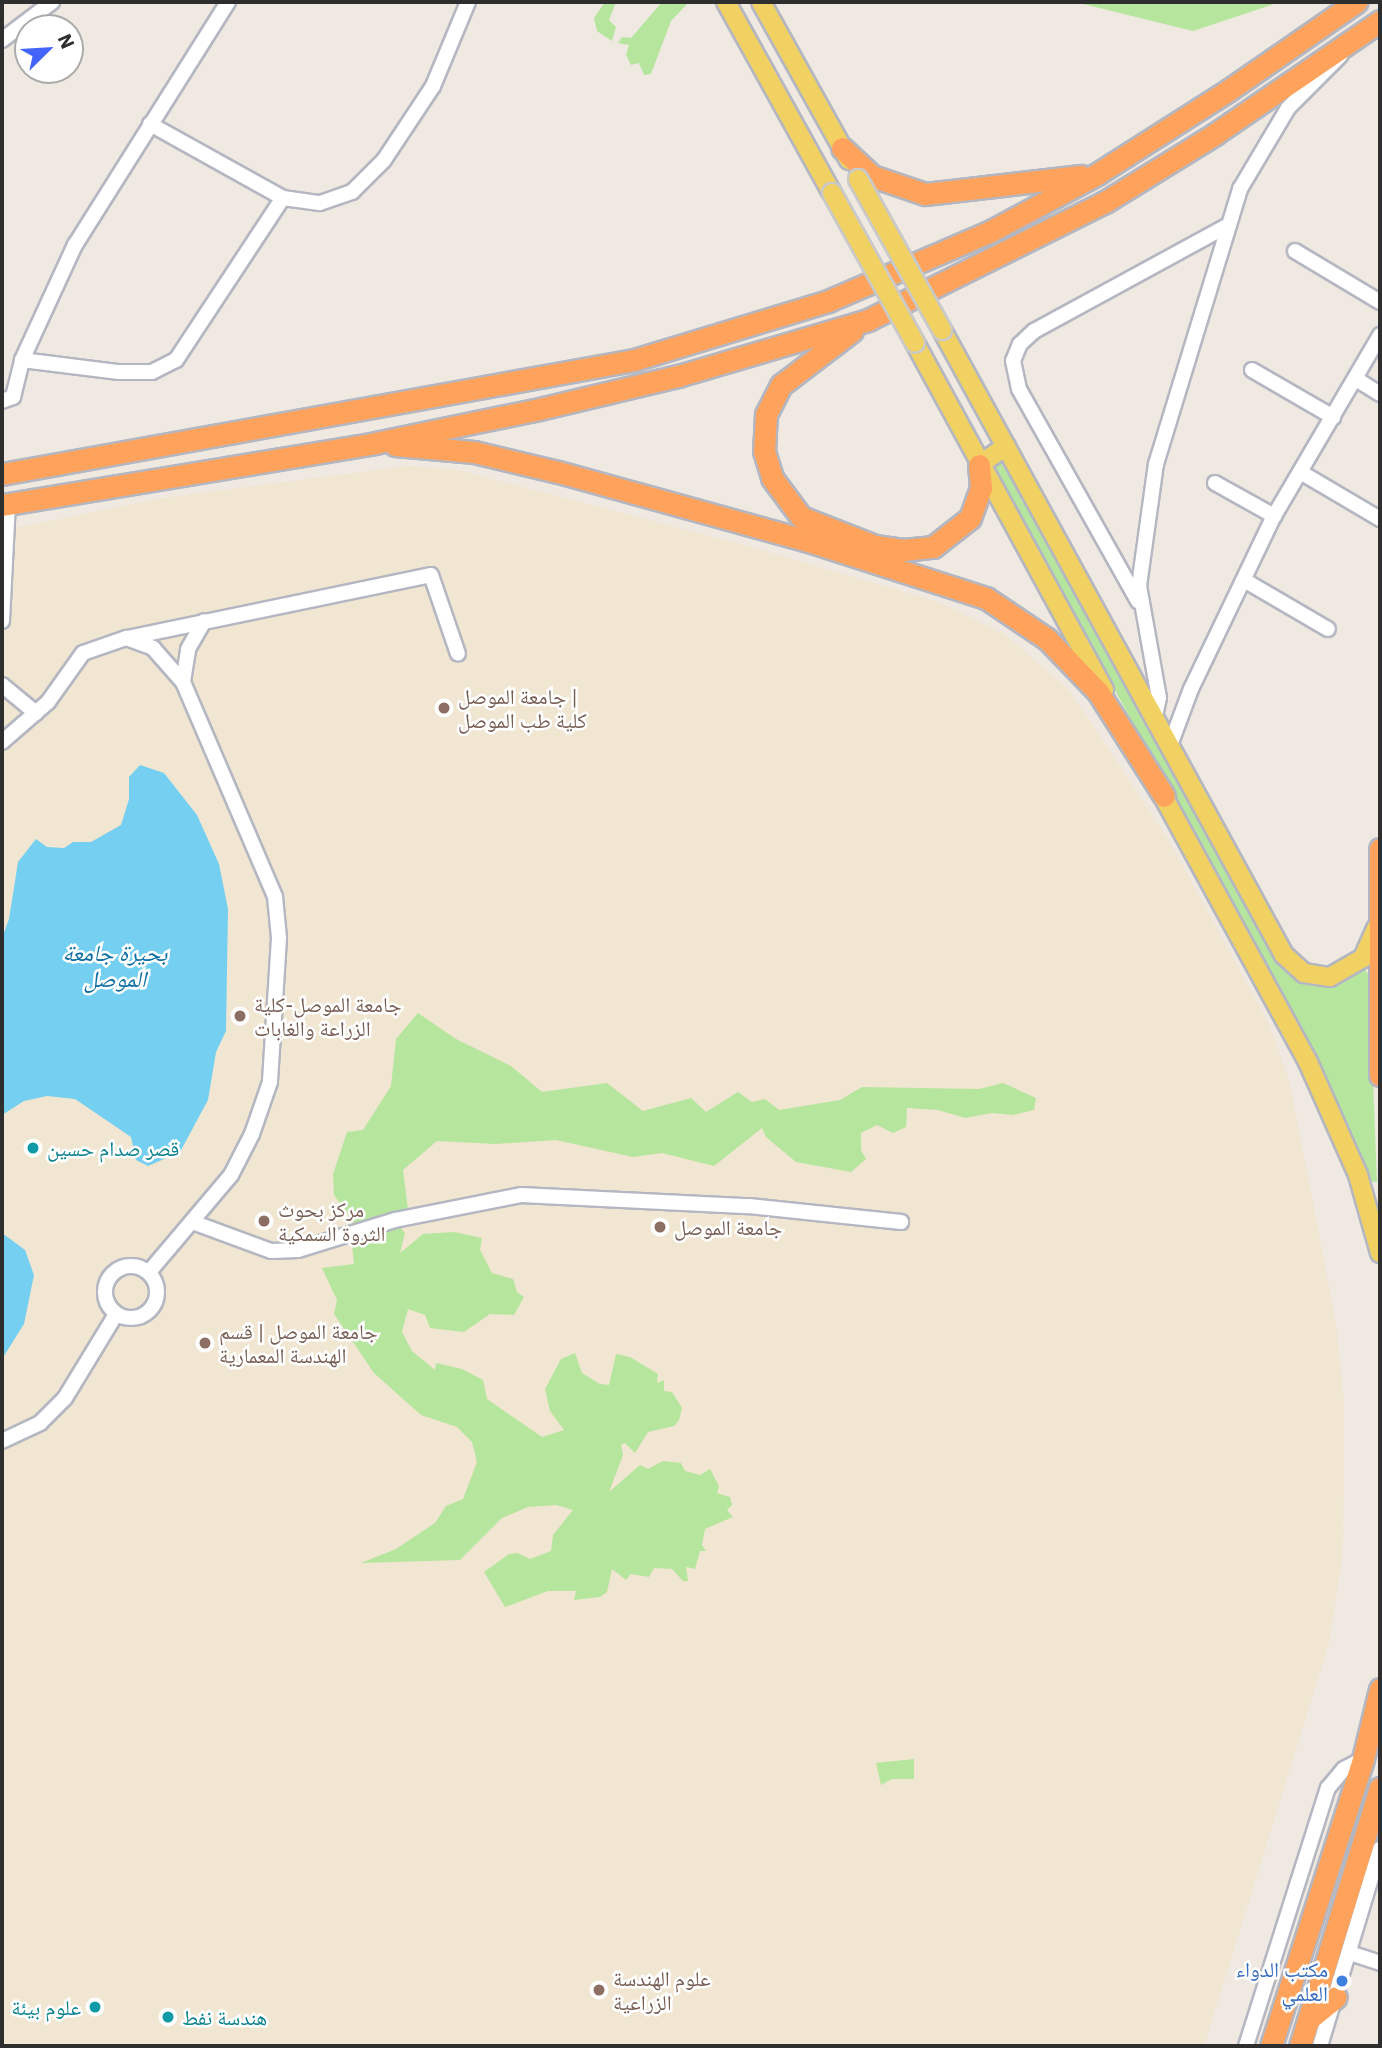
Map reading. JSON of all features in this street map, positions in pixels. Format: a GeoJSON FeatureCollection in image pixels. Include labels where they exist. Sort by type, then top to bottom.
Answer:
{"type":"FeatureCollection","features":[{"type":"Feature","properties":{"kind":"highway"},"geometry":{"type":"LineString","coordinates":[[2,474],[634,360],[828,301],[989,232],[1097,174],[1229,90],[1356,2]]}},
{"type":"Feature","properties":{"kind":"highway"},"geometry":{"type":"LineString","coordinates":[[979,465],[981,488],[970,518],[933,547],[903,550],[875,546],[815,524],[785,500],[764,451],[766,414],[781,384],[868,320],[1105,202],[1248,112],[1380,21]]}},
{"type":"Feature","properties":{"kind":"highway"},"geometry":{"type":"LineString","coordinates":[[1229,90],[1248,112]]}},
{"type":"Feature","properties":{"kind":"highway"},"geometry":{"type":"LineString","coordinates":[[842,148],[872,176],[925,194],[1097,174]]}},
{"type":"Feature","properties":{"kind":"highway"},"geometry":{"type":"LineString","coordinates":[[5,504],[375,443],[678,376],[868,320]]}},
{"type":"Feature","properties":{"kind":"highway"},"geometry":{"type":"LineString","coordinates":[[375,443],[474,452],[558,472],[818,544],[986,598],[1047,639],[1098,692],[1164,796]]}},
{"type":"Feature","properties":{"kind":"highway"},"geometry":{"type":"LineString","coordinates":[[1380,849],[1380,1075]]}},
{"type":"Feature","properties":{"kind":"highway"},"geometry":{"type":"LineString","coordinates":[[1271,2046],[1363,1759],[1380,1689]]}},
{"type":"Feature","properties":{"kind":"highway"},"geometry":{"type":"LineString","coordinates":[[1300,2046],[1380,1788]]}},
{"type":"Feature","properties":{"kind":"highway"},"geometry":{"type":"LineString","coordinates":[[1310,2018],[1336,1997]]}},
{"type":"Feature","properties":{"kind":"main road"},"geometry":{"type":"LineString","coordinates":[[726,2],[1308,1062],[1358,1175],[1380,1253]]}},
{"type":"Feature","properties":{"kind":"main road"},"geometry":{"type":"LineString","coordinates":[[761,2],[1169,748],[1293,966],[1318,977],[1354,966],[1370,949],[1379,905]]}},
{"type":"Feature","properties":{"kind":"main road"},"geometry":{"type":"LineString","coordinates":[[979,465],[1006,446]]}},
{"type":"Feature","properties":{"kind":"street"},"geometry":{"type":"LineString","coordinates":[[2,40],[52,2]]}},
{"type":"Feature","properties":{"kind":"street"},"geometry":{"type":"LineString","coordinates":[[2,401],[13,397],[22,360],[75,246],[228,2]]}},
{"type":"Feature","properties":{"kind":"street"},"geometry":{"type":"LineString","coordinates":[[150,124],[283,198],[320,203],[352,192],[384,160],[433,86],[468,2]]}},
{"type":"Feature","properties":{"kind":"street"},"geometry":{"type":"LineString","coordinates":[[1154,720],[1159,698],[1141,607],[1140,566],[1151,485],[1225,227],[1240,189],[1275,127],[1348,44]]}},
{"type":"Feature","properties":{"kind":"street"},"geometry":{"type":"LineString","coordinates":[[22,360],[119,372],[152,372],[176,360],[283,198]]}},
{"type":"Feature","properties":{"kind":"street"},"geometry":{"type":"LineString","coordinates":[[1141,607],[1019,389],[1013,362],[1020,344],[1034,331],[1225,227]]}},
{"type":"Feature","properties":{"kind":"street"},"geometry":{"type":"LineString","coordinates":[[1295,251],[1380,302]]}},
{"type":"Feature","properties":{"kind":"street"},"geometry":{"type":"LineString","coordinates":[[1169,748],[1191,689],[1274,516],[1302,473],[1380,335]]}},
{"type":"Feature","properties":{"kind":"street"},"geometry":{"type":"LineString","coordinates":[[1252,370],[1333,417]]}},
{"type":"Feature","properties":{"kind":"street"},"geometry":{"type":"LineString","coordinates":[[1356,379],[1380,394]]}},
{"type":"Feature","properties":{"kind":"street"},"geometry":{"type":"LineString","coordinates":[[1302,473],[1380,519]]}},
{"type":"Feature","properties":{"kind":"street"},"geometry":{"type":"LineString","coordinates":[[1215,483],[1274,516]]}},
{"type":"Feature","properties":{"kind":"street"},"geometry":{"type":"LineString","coordinates":[[2,621],[5,504]]}},
{"type":"Feature","properties":{"kind":"street"},"geometry":{"type":"LineString","coordinates":[[2,743],[37,713],[83,653],[126,638],[431,575],[458,654]]}},
{"type":"Feature","properties":{"kind":"street"},"geometry":{"type":"LineString","coordinates":[[1244,580],[1328,628]]}},
{"type":"Feature","properties":{"kind":"street"},"geometry":{"type":"LineString","coordinates":[[183,682],[188,649],[204,621]]}},
{"type":"Feature","properties":{"kind":"street"},"geometry":{"type":"LineString","coordinates":[[126,638],[153,648],[183,682],[262,858],[275,897],[279,937],[270,1082],[252,1133],[230,1175],[195,1223],[149,1272]]}},
{"type":"Feature","properties":{"kind":"street"},"geometry":{"type":"LineString","coordinates":[[2,685],[37,713]]}},
{"type":"Feature","properties":{"kind":"street"},"geometry":{"type":"LineString","coordinates":[[195,1223],[271,1251],[298,1250],[382,1224],[521,1195],[749,1206],[901,1222]]}},
{"type":"Feature","properties":{"kind":"street"},"geometry":{"type":"LineString","coordinates":[[126,1266],[149,1272],[157,1287],[155,1305],[142,1317],[116,1314],[105,1291],[111,1275],[126,1266]]}},
{"type":"Feature","properties":{"kind":"street"},"geometry":{"type":"LineString","coordinates":[[2,1441],[40,1423],[65,1398],[116,1314]]}},
{"type":"Feature","properties":{"kind":"street"},"geometry":{"type":"LineString","coordinates":[[1246,2046],[1328,1788],[1344,1769],[1363,1759]]}},
{"type":"Feature","properties":{"kind":"street"},"geometry":{"type":"LineString","coordinates":[[1320,2046],[1377,1872],[1380,1849]]}},
{"type":"Feature","properties":{"kind":"street"},"geometry":{"type":"LineString","coordinates":[[1350,1953],[1380,1963]]}},
{"type":"Feature","properties":{"kind":"shaded area","name":"جامعة الموصل"},"geometry":{"type":"Polygon","coordinates":[[[408,466],[458,470],[744,545],[939,602],[1004,634],[1067,688],[1098,733],[1172,846],[1270,1026],[1290,1084],[1336,1323],[1344,1402],[1343,1553],[1329,1643],[1204,2046],[2,2046],[2,531],[162,498],[408,466]]]}},
{"type":"Feature","properties":{"kind":"green space"},"geometry":{"type":"Polygon","coordinates":[[[605,2],[616,2],[609,20],[616,27],[612,41],[597,31],[594,18],[605,2]]]}},
{"type":"Feature","properties":{"kind":"green space"},"geometry":{"type":"Polygon","coordinates":[[[662,2],[689,2],[671,21],[651,74],[644,75],[639,63],[631,65],[626,55],[629,45],[618,43],[622,37],[631,38],[662,2]]]}},
{"type":"Feature","properties":{"kind":"green space"},"geometry":{"type":"Polygon","coordinates":[[[1075,2],[1280,2],[1193,31],[1075,2]]]}},
{"type":"Feature","properties":{"kind":"green space"},"geometry":{"type":"Polygon","coordinates":[[[1001,462],[1277,959],[1294,976],[1338,981],[1363,967],[1369,975],[1377,1182],[1367,1181],[1319,1061],[997,476],[993,466],[1001,462]]]}},
{"type":"Feature","properties":{"kind":"green space"},"geometry":{"type":"Polygon","coordinates":[[[418,1013],[456,1039],[511,1066],[542,1092],[607,1083],[643,1111],[691,1098],[706,1112],[738,1092],[752,1102],[765,1099],[779,1110],[840,1100],[862,1087],[979,1089],[1003,1083],[1036,1098],[1034,1110],[1013,1115],[992,1113],[965,1118],[938,1110],[907,1108],[906,1127],[893,1133],[877,1125],[861,1133],[861,1150],[866,1159],[851,1172],[796,1162],[766,1137],[762,1128],[714,1166],[662,1153],[633,1157],[556,1140],[495,1144],[437,1141],[403,1170],[409,1217],[395,1221],[405,1233],[400,1253],[423,1234],[454,1232],[482,1238],[480,1250],[492,1273],[513,1279],[517,1292],[524,1297],[514,1315],[490,1314],[464,1332],[430,1328],[425,1315],[408,1309],[402,1332],[412,1351],[435,1370],[436,1363],[462,1369],[483,1380],[487,1399],[542,1437],[564,1430],[550,1411],[545,1389],[561,1359],[575,1353],[582,1373],[600,1384],[609,1385],[616,1354],[630,1357],[658,1374],[657,1383],[664,1380],[664,1391],[672,1392],[682,1408],[679,1420],[674,1426],[648,1432],[635,1453],[625,1443],[621,1445],[623,1455],[609,1492],[640,1465],[648,1469],[663,1461],[681,1463],[685,1471],[700,1475],[710,1469],[719,1486],[717,1493],[730,1497],[732,1505],[727,1510],[733,1517],[705,1529],[702,1545],[706,1551],[700,1551],[695,1569],[686,1567],[688,1581],[683,1581],[672,1569],[654,1568],[649,1577],[631,1574],[626,1580],[612,1569],[607,1592],[600,1597],[574,1600],[576,1591],[548,1591],[505,1607],[484,1572],[509,1554],[517,1553],[530,1559],[551,1551],[553,1535],[573,1510],[556,1505],[528,1507],[502,1518],[460,1560],[361,1563],[396,1549],[435,1523],[446,1506],[463,1499],[477,1462],[472,1442],[457,1427],[421,1415],[374,1373],[334,1314],[337,1300],[322,1268],[354,1264],[351,1234],[359,1243],[384,1223],[360,1231],[334,1195],[333,1174],[347,1132],[363,1130],[391,1086],[396,1039],[418,1013]]]}},
{"type":"Feature","properties":{"kind":"green space"},"geometry":{"type":"Polygon","coordinates":[[[914,1759],[914,1779],[892,1779],[881,1785],[876,1763],[914,1759]]]}},
{"type":"Feature","properties":{"kind":"water","name":"بحيرة جامعة الموصل"},"geometry":{"type":"Polygon","coordinates":[[[140,765],[164,773],[197,815],[219,864],[228,909],[226,1031],[216,1052],[208,1100],[180,1152],[148,1166],[136,1160],[131,1137],[75,1099],[47,1096],[24,1101],[2,1115],[2,938],[9,919],[18,862],[36,839],[47,847],[64,848],[73,842],[91,842],[121,825],[129,799],[129,777],[140,765]]]}},
{"type":"Feature","properties":{"kind":"water"},"geometry":{"type":"Polygon","coordinates":[[[2,1233],[25,1250],[34,1275],[24,1324],[2,1359],[2,1233]]]}},
{"type":"Feature","properties":{"kind":"place","name":"جامعة الموصل | كلية طب الموصل"},"geometry":{"type":"Point","coordinates":[444,708]}},
{"type":"Feature","properties":{"kind":"place","name":"جامعة الموصل-كلية الزراعة والغابات"},"geometry":{"type":"Point","coordinates":[240,1016]}},
{"type":"Feature","properties":{"kind":"place","name":"قصر صدام حسين"},"geometry":{"type":"Point","coordinates":[33,1148]}},
{"type":"Feature","properties":{"kind":"place","name":"مركز بحوث الثروة السمكية"},"geometry":{"type":"Point","coordinates":[264,1221]}},
{"type":"Feature","properties":{"kind":"place","name":"جامعة الموصل"},"geometry":{"type":"Point","coordinates":[660,1227]}},
{"type":"Feature","properties":{"kind":"place","name":"جامعة الموصل | قسم الهندسة المعمارية"},"geometry":{"type":"Point","coordinates":[205,1343]}},
{"type":"Feature","properties":{"kind":"place","name":"مكتب الدواء العلمي"},"geometry":{"type":"Point","coordinates":[1342,1981]}},
{"type":"Feature","properties":{"kind":"place","name":"علوم الهندسة الزراعية"},"geometry":{"type":"Point","coordinates":[599,1990]}},
{"type":"Feature","properties":{"kind":"place","name":"علوم بيئة"},"geometry":{"type":"Point","coordinates":[95,2007]}},
{"type":"Feature","properties":{"kind":"place","name":"هندسة نفط"},"geometry":{"type":"Point","coordinates":[168,2017]}}]}
